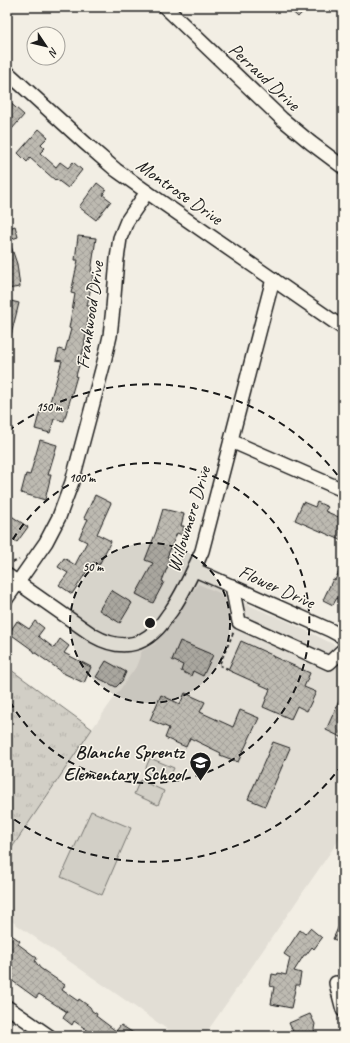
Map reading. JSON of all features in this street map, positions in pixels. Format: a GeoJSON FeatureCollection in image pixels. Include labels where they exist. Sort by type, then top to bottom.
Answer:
{"type":"FeatureCollection","features":[{"type":"Feature","properties":{"kind":"street","name":"Perraud Drive"},"geometry":{"type":"LineString","coordinates":[[165,7],[282,119],[343,167]]}},
{"type":"Feature","properties":{"kind":"street","name":"Montrose Drive"},"geometry":{"type":"LineString","coordinates":[[7,72],[116,170],[343,328]]}},
{"type":"Feature","properties":{"kind":"street","name":"Frankwood Drive"},"geometry":{"type":"LineString","coordinates":[[7,598],[12,579],[46,542],[59,517],[72,482],[108,342],[113,308],[116,259],[120,238],[127,221],[147,192]]}},
{"type":"Feature","properties":{"kind":"street","name":"Willowmere Drive"},"geometry":{"type":"LineString","coordinates":[[12,579],[94,636],[107,643],[122,645],[137,642],[144,639],[156,630],[176,603],[186,586],[195,570],[202,551],[273,280]]}},
{"type":"Feature","properties":{"kind":"street"},"geometry":{"type":"LineString","coordinates":[[231,440],[343,490]]}},
{"type":"Feature","properties":{"kind":"street","name":"Flower Drive"},"geometry":{"type":"LineString","coordinates":[[195,570],[343,637]]}},
{"type":"Feature","properties":{"kind":"street"},"geometry":{"type":"LineString","coordinates":[[232,586],[239,622],[329,662],[343,650]]}},
{"type":"Feature","properties":{"kind":"street"},"geometry":{"type":"LineString","coordinates":[[336,983],[343,1010]]}},
{"type":"Feature","properties":{"kind":"street"},"geometry":{"type":"LineString","coordinates":[[7,1007],[49,1036]]}},
{"type":"Feature","properties":{"kind":"path"},"geometry":{"type":"LineString","coordinates":[[7,561],[14,562],[23,558]]}},
{"type":"Feature","properties":{"kind":"path"},"geometry":{"type":"LineString","coordinates":[[228,669],[219,665],[234,631]]}},
{"type":"Feature","properties":{"kind":"shaded area","name":"Blanche Sprentz Elementary School"},"geometry":{"type":"Polygon","coordinates":[[[198,584],[287,621],[343,649],[343,834],[204,1036],[177,1036],[7,918],[7,855],[92,729],[136,667],[142,651],[155,644],[198,584]]]}},
{"type":"Feature","properties":{"kind":"green space"},"geometry":{"type":"Polygon","coordinates":[[[7,667],[92,729],[7,855],[7,667]]]}},
{"type":"Feature","properties":{"kind":"green space"},"geometry":{"type":"Polygon","coordinates":[[[150,758],[174,768],[167,783],[144,772],[150,758]]]}},
{"type":"Feature","properties":{"kind":"green space"},"geometry":{"type":"Polygon","coordinates":[[[140,780],[164,791],[158,805],[134,794],[140,780]]]}},
{"type":"Feature","properties":{"kind":"green space"},"geometry":{"type":"Polygon","coordinates":[[[91,811],[131,828],[102,895],[61,877],[91,811]]]}},
{"type":"Feature","properties":{"kind":"building"},"geometry":{"type":"Polygon","coordinates":[[[287,7],[307,7],[298,17],[287,7]]]}},
{"type":"Feature","properties":{"kind":"building"},"geometry":{"type":"Polygon","coordinates":[[[7,100],[24,115],[12,129],[7,124],[7,100]]]}},
{"type":"Feature","properties":{"kind":"building"},"geometry":{"type":"Polygon","coordinates":[[[39,129],[48,137],[41,144],[45,148],[40,153],[56,167],[60,162],[68,168],[73,162],[82,170],[68,188],[56,179],[55,180],[30,158],[27,162],[18,153],[39,129]]]}},
{"type":"Feature","properties":{"kind":"building"},"geometry":{"type":"Polygon","coordinates":[[[97,183],[106,190],[103,195],[111,201],[96,220],[79,207],[97,183]]]}},
{"type":"Feature","properties":{"kind":"building"},"geometry":{"type":"Polygon","coordinates":[[[15,226],[18,237],[9,240],[17,264],[20,287],[7,289],[7,229],[15,226]]]}},
{"type":"Feature","properties":{"kind":"building"},"geometry":{"type":"Polygon","coordinates":[[[78,236],[96,238],[91,272],[94,272],[87,306],[90,306],[84,347],[64,421],[54,419],[50,433],[35,429],[42,403],[49,405],[62,361],[56,360],[59,349],[65,351],[71,329],[69,328],[75,294],[71,293],[78,260],[75,260],[78,236]]]}},
{"type":"Feature","properties":{"kind":"building"},"geometry":{"type":"Polygon","coordinates":[[[7,300],[19,303],[10,339],[7,338],[7,300]]]}},
{"type":"Feature","properties":{"kind":"building"},"geometry":{"type":"Polygon","coordinates":[[[40,440],[57,445],[48,475],[51,475],[45,500],[21,493],[26,474],[30,475],[40,440]]]}},
{"type":"Feature","properties":{"kind":"building"},"geometry":{"type":"Polygon","coordinates":[[[95,495],[111,503],[97,534],[111,541],[99,565],[93,562],[72,594],[59,585],[68,573],[58,567],[64,558],[75,565],[87,542],[79,538],[88,519],[84,518],[95,495]]]}},
{"type":"Feature","properties":{"kind":"building"},"geometry":{"type":"Polygon","coordinates":[[[303,502],[315,507],[317,502],[328,507],[325,511],[343,519],[343,541],[295,520],[303,502]]]}},
{"type":"Feature","properties":{"kind":"building"},"geometry":{"type":"Polygon","coordinates":[[[163,509],[184,514],[181,526],[184,526],[182,535],[177,533],[167,557],[171,558],[162,581],[164,582],[153,603],[136,594],[153,563],[145,560],[163,509]]]}},
{"type":"Feature","properties":{"kind":"building"},"geometry":{"type":"Polygon","coordinates":[[[7,513],[28,527],[17,542],[7,535],[7,513]]]}},
{"type":"Feature","properties":{"kind":"building"},"geometry":{"type":"Polygon","coordinates":[[[343,563],[343,601],[337,598],[333,605],[323,600],[343,563]]]}},
{"type":"Feature","properties":{"kind":"building"},"geometry":{"type":"Polygon","coordinates":[[[111,590],[132,603],[120,623],[99,610],[111,590]]]}},
{"type":"Feature","properties":{"kind":"building"},"geometry":{"type":"Polygon","coordinates":[[[17,621],[29,629],[35,621],[44,628],[38,636],[54,648],[60,639],[69,646],[64,653],[91,667],[84,683],[61,672],[9,633],[17,621]]]}},
{"type":"Feature","properties":{"kind":"building"},"geometry":{"type":"Polygon","coordinates":[[[180,641],[213,655],[203,676],[193,671],[191,676],[181,671],[183,665],[172,660],[180,641]]]}},
{"type":"Feature","properties":{"kind":"building"},"geometry":{"type":"Polygon","coordinates":[[[241,641],[310,673],[304,687],[316,692],[307,711],[297,706],[291,719],[263,707],[270,689],[228,670],[241,641]]]}},
{"type":"Feature","properties":{"kind":"building"},"geometry":{"type":"Polygon","coordinates":[[[106,661],[126,672],[122,681],[116,687],[96,677],[106,661]]]}},
{"type":"Feature","properties":{"kind":"building"},"geometry":{"type":"Polygon","coordinates":[[[343,692],[343,738],[326,730],[343,692]]]}},
{"type":"Feature","properties":{"kind":"building"},"geometry":{"type":"Polygon","coordinates":[[[185,693],[205,702],[200,712],[233,727],[240,710],[259,718],[238,762],[220,755],[221,753],[190,738],[186,747],[165,738],[169,728],[150,720],[161,695],[180,704],[185,693]]]}},
{"type":"Feature","properties":{"kind":"building"},"geometry":{"type":"Polygon","coordinates":[[[273,742],[290,748],[265,806],[248,799],[273,742]]]}},
{"type":"Feature","properties":{"kind":"building"},"geometry":{"type":"Polygon","coordinates":[[[343,917],[343,943],[333,939],[343,917]]]}},
{"type":"Feature","properties":{"kind":"building"},"geometry":{"type":"Polygon","coordinates":[[[310,928],[322,938],[314,949],[312,947],[306,955],[304,955],[294,971],[301,973],[299,985],[296,985],[291,1008],[271,1004],[274,987],[270,986],[272,974],[277,975],[278,973],[286,975],[290,958],[284,954],[300,930],[305,934],[310,928]]]}},
{"type":"Feature","properties":{"kind":"building"},"geometry":{"type":"Polygon","coordinates":[[[10,934],[20,941],[18,944],[37,958],[35,961],[40,968],[65,985],[62,990],[90,1007],[92,1011],[97,1014],[96,1016],[116,1031],[121,1025],[138,1036],[96,1036],[74,1021],[72,1025],[63,1018],[67,1012],[39,994],[36,998],[7,977],[7,939],[10,934]]]}},
{"type":"Feature","properties":{"kind":"building"},"geometry":{"type":"Polygon","coordinates":[[[310,1014],[315,1024],[314,1029],[316,1036],[295,1036],[289,1023],[310,1014]]]}},
{"type":"Feature","properties":{"kind":"place","name":"Blanche Sprentz Elementary School"},"geometry":{"type":"Point","coordinates":[200,782]}}]}
